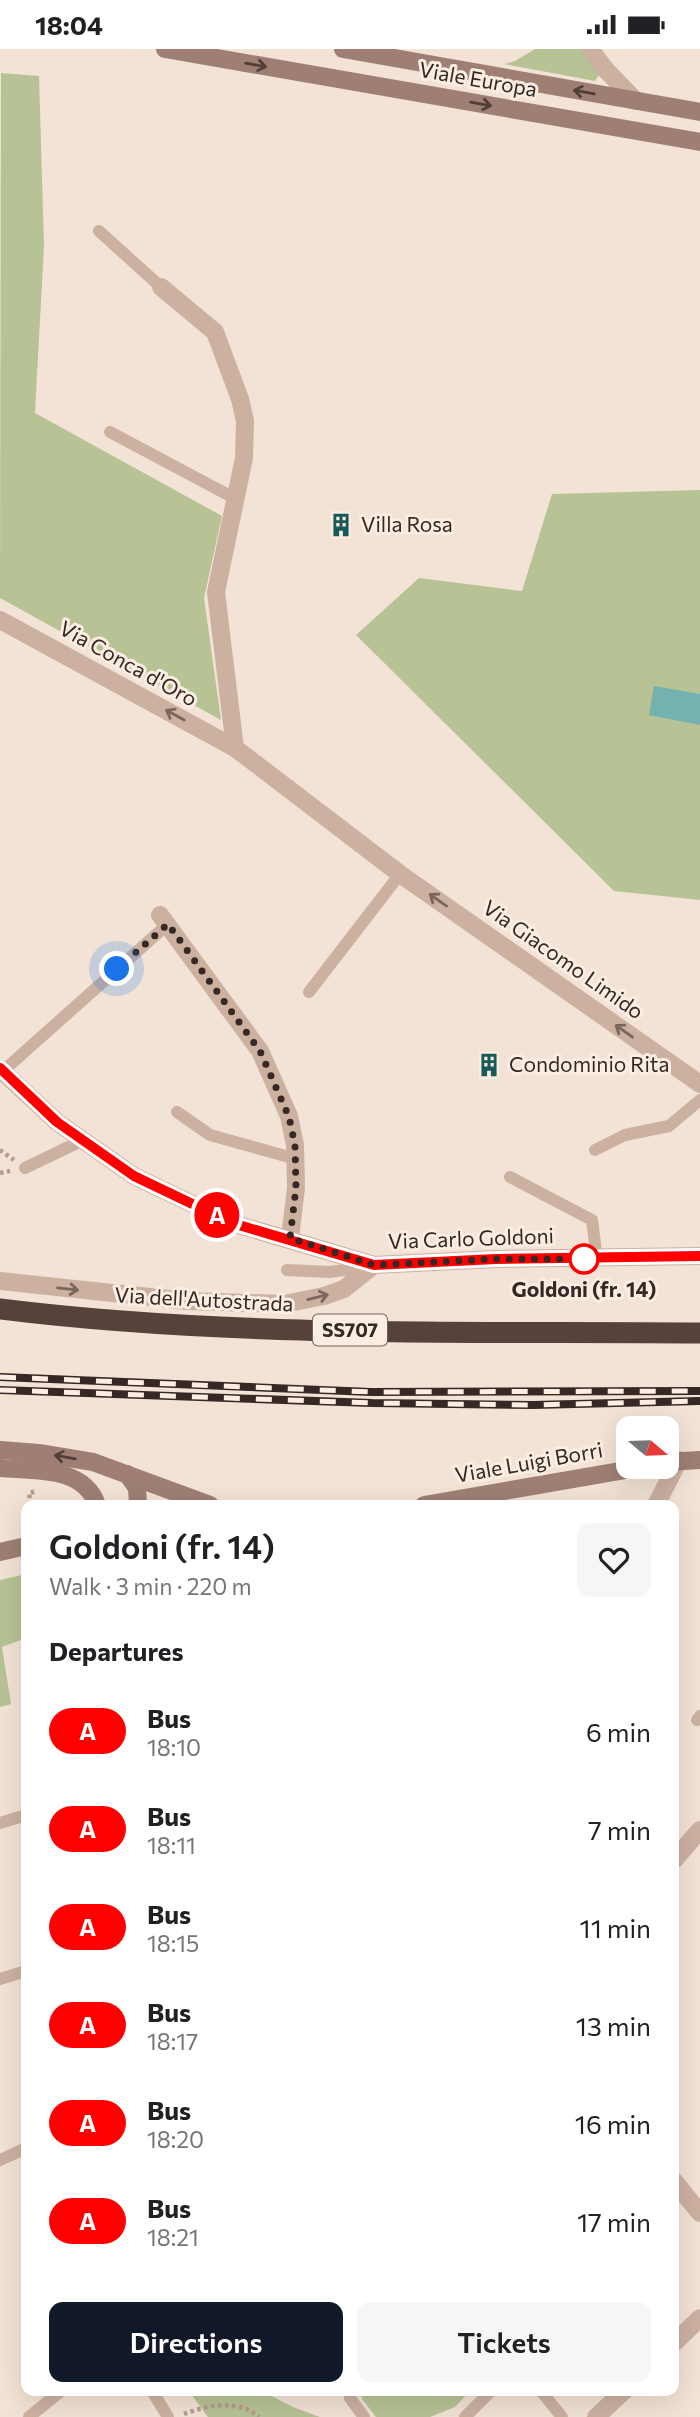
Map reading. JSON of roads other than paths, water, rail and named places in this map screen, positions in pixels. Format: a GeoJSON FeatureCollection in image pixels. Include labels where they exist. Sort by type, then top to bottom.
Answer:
{"type":"FeatureCollection","features":[{"type":"Feature","properties":{"kind":"highway","name":"Via dell'Autostrada"},"geometry":{"type":"LineString","coordinates":[[0,1308],[66,1317],[290,1329],[700,1333]]}},
{"type":"Feature","properties":{"kind":"street","name":"Viale Europa"},"geometry":{"type":"LineString","coordinates":[[165,49],[700,142]]}},
{"type":"Feature","properties":{"kind":"street","name":"Viale Europa"},"geometry":{"type":"LineString","coordinates":[[343,49],[700,112]]}},
{"type":"Feature","properties":{"kind":"street"},"geometry":{"type":"LineString","coordinates":[[590,49],[636,101]]}},
{"type":"Feature","properties":{"kind":"street"},"geometry":{"type":"LineString","coordinates":[[161,287],[215,332],[240,399],[245,421],[244,458],[216,592],[235,748]]}},
{"type":"Feature","properties":{"kind":"street","name":"Via Conca d'Oro"},"geometry":{"type":"LineString","coordinates":[[0,620],[235,748]]}},
{"type":"Feature","properties":{"kind":"street","name":"Via Giacomo Limido"},"geometry":{"type":"LineString","coordinates":[[235,748],[400,874],[700,1084]]}},
{"type":"Feature","properties":{"kind":"street"},"geometry":{"type":"LineString","coordinates":[[164,920],[260,1051],[289,1117],[296,1159],[296,1188],[290,1238]]}},
{"type":"Feature","properties":{"kind":"street","name":"Via Carlo Goldoni"},"geometry":{"type":"LineString","coordinates":[[2,1070],[57,1122],[134,1176],[232,1223],[290,1238],[372,1266],[496,1259],[700,1256]]}},
{"type":"Feature","properties":{"kind":"street"},"geometry":{"type":"LineString","coordinates":[[0,1281],[187,1301],[284,1304],[344,1289],[372,1266]]}},
{"type":"Feature","properties":{"kind":"street"},"geometry":{"type":"LineString","coordinates":[[0,1450],[80,1459],[196,1500]]}},
{"type":"Feature","properties":{"kind":"street"},"geometry":{"type":"LineString","coordinates":[[679,1461],[700,1460]]}},
{"type":"Feature","properties":{"kind":"street"},"geometry":{"type":"LineString","coordinates":[[0,1468],[60,1474],[73,1478],[84,1483],[95,1500]]}},
{"type":"Feature","properties":{"kind":"street","name":"Viale Luigi Borri"},"geometry":{"type":"LineString","coordinates":[[453,1500],[616,1472]]}},
{"type":"Feature","properties":{"kind":"street"},"geometry":{"type":"LineString","coordinates":[[127,1474],[137,1488],[138,1500]]}},
{"type":"Feature","properties":{"kind":"street"},"geometry":{"type":"LineString","coordinates":[[658,1500],[666,1479]]}},
{"type":"Feature","properties":{"kind":"street"},"geometry":{"type":"LineString","coordinates":[[0,1552],[21,1547]]}},
{"type":"Feature","properties":{"kind":"street"},"geometry":{"type":"LineString","coordinates":[[679,1854],[700,1830]]}},
{"type":"Feature","properties":{"kind":"street"},"geometry":{"type":"LineString","coordinates":[[679,2187],[700,2213]]}},
{"type":"Feature","properties":{"kind":"street"},"geometry":{"type":"LineString","coordinates":[[679,2338],[700,2318]]}},
{"type":"Feature","properties":{"kind":"street"},"geometry":{"type":"LineString","coordinates":[[596,2417],[619,2396]]}},
{"type":"Feature","properties":{"kind":"lane"},"geometry":{"type":"LineString","coordinates":[[99,231],[161,287]]}},
{"type":"Feature","properties":{"kind":"lane"},"geometry":{"type":"LineString","coordinates":[[110,432],[234,498]]}},
{"type":"Feature","properties":{"kind":"lane"},"geometry":{"type":"LineString","coordinates":[[309,992],[400,874]]}},
{"type":"Feature","properties":{"kind":"lane"},"geometry":{"type":"LineString","coordinates":[[2,1070],[164,920]]}},
{"type":"Feature","properties":{"kind":"lane"},"geometry":{"type":"LineString","coordinates":[[595,1150],[625,1135],[669,1126],[700,1100]]}},
{"type":"Feature","properties":{"kind":"lane"},"geometry":{"type":"LineString","coordinates":[[177,1112],[210,1135],[296,1159]]}},
{"type":"Feature","properties":{"kind":"lane"},"geometry":{"type":"LineString","coordinates":[[25,1168],[83,1140]]}},
{"type":"Feature","properties":{"kind":"lane"},"geometry":{"type":"LineString","coordinates":[[510,1177],[592,1220],[597,1259]]}},
{"type":"Feature","properties":{"kind":"lane"},"geometry":{"type":"LineString","coordinates":[[287,1270],[328,1272],[372,1266]]}},
{"type":"Feature","properties":{"kind":"lane"},"geometry":{"type":"LineString","coordinates":[[0,1823],[21,1817]]}},
{"type":"Feature","properties":{"kind":"lane"},"geometry":{"type":"LineString","coordinates":[[0,1979],[21,1973]]}},
{"type":"Feature","properties":{"kind":"lane"},"geometry":{"type":"LineString","coordinates":[[0,2160],[21,2150]]}},
{"type":"Feature","properties":{"kind":"lane"},"geometry":{"type":"LineString","coordinates":[[29,2417],[55,2396]]}},
{"type":"Feature","properties":{"kind":"lane"},"geometry":{"type":"LineString","coordinates":[[155,2396],[168,2417]]}},
{"type":"Feature","properties":{"kind":"lane"},"geometry":{"type":"LineString","coordinates":[[350,2396],[364,2417]]}},
{"type":"Feature","properties":{"kind":"lane"},"geometry":{"type":"LineString","coordinates":[[469,2416],[487,2396]]}},
{"type":"Feature","properties":{"kind":"lane"},"geometry":{"type":"LineString","coordinates":[[545,2396],[562,2417]]}},
{"type":"Feature","properties":{"kind":"water"},"geometry":{"type":"Polygon","coordinates":[[[654,686],[700,694],[700,725],[649,715],[654,686]]]}},
{"type":"Feature","properties":{"kind":"railway"},"geometry":{"type":"LineString","coordinates":[[0,1377],[371,1392],[700,1391]]}},
{"type":"Feature","properties":{"kind":"railway"},"geometry":{"type":"LineString","coordinates":[[0,1390],[372,1403],[533,1405],[700,1401]]}},
{"type":"Feature","properties":{"kind":"place","name":"Villa Rosa"},"geometry":{"type":"Point","coordinates":[341,525]}},
{"type":"Feature","properties":{"kind":"place","name":"Condominio Rita"},"geometry":{"type":"Point","coordinates":[489,1065]}},
{"type":"Feature","properties":{"kind":"place","name":"Goldoni (fr. 14)"},"geometry":{"type":"Point","coordinates":[584,1259]}}]}
